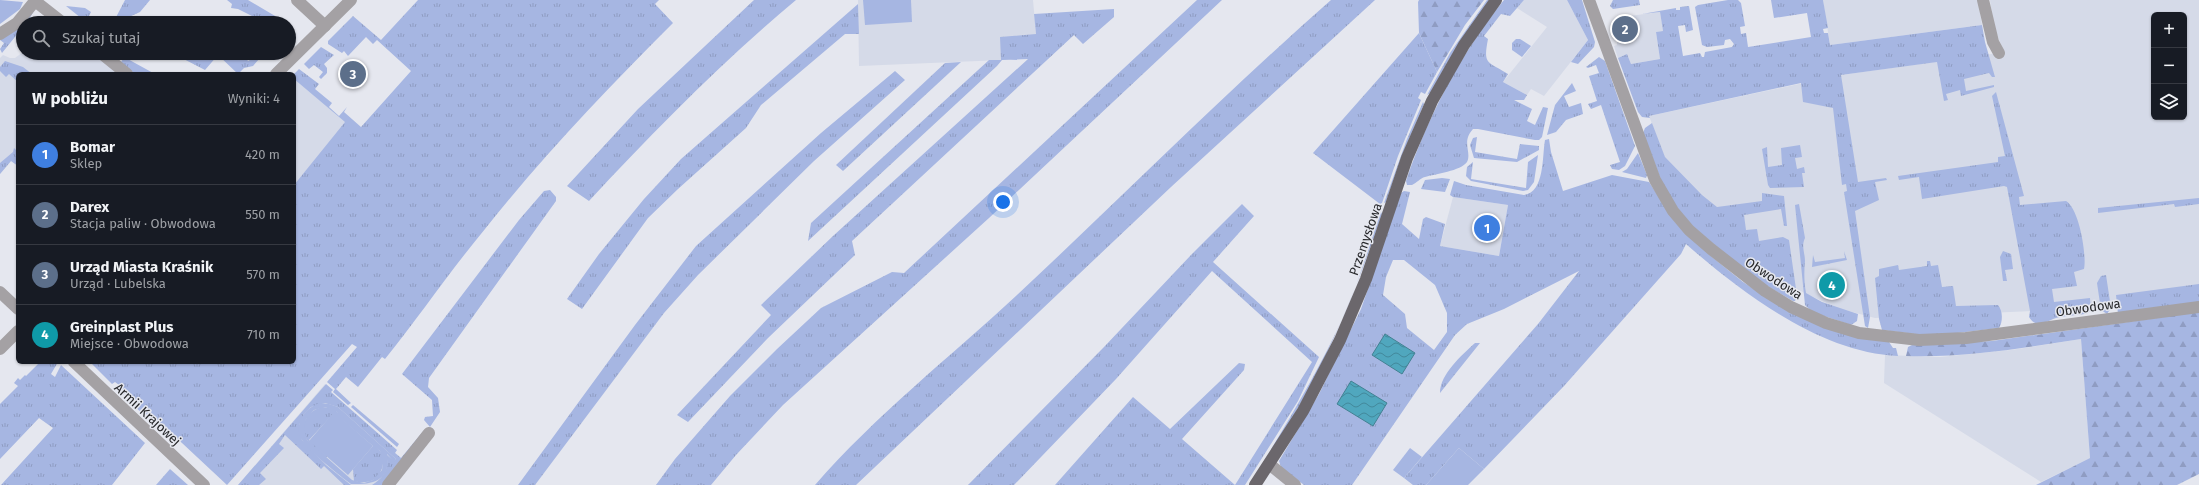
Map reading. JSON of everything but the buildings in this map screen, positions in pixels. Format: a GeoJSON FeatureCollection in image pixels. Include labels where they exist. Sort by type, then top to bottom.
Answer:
{"type":"FeatureCollection","features":[{"type":"Feature","properties":{"kind":"main road","name":"Przemysłowa"},"geometry":{"type":"LineString","coordinates":[[1255,485],[1316,388],[1354,310],[1407,158],[1426,113],[1460,51],[1496,0]]}},
{"type":"Feature","properties":{"kind":"street"},"geometry":{"type":"LineString","coordinates":[[297,0],[325,26]]}},
{"type":"Feature","properties":{"kind":"street"},"geometry":{"type":"LineString","coordinates":[[296,54],[351,0]]}},
{"type":"Feature","properties":{"kind":"street","name":"Obwodowa"},"geometry":{"type":"LineString","coordinates":[[1589,0],[1655,180],[1673,211],[1689,230],[1716,253],[1765,291],[1791,307],[1826,323],[1859,333],[1902,339],[1931,340],[2199,307]]}},
{"type":"Feature","properties":{"kind":"street"},"geometry":{"type":"LineString","coordinates":[[1983,0],[1992,42],[1999,53]]}},
{"type":"Feature","properties":{"kind":"street"},"geometry":{"type":"LineString","coordinates":[[23,16],[35,1],[54,16]]}},
{"type":"Feature","properties":{"kind":"street"},"geometry":{"type":"LineString","coordinates":[[0,34],[16,24]]}},
{"type":"Feature","properties":{"kind":"street"},"geometry":{"type":"LineString","coordinates":[[110,60],[125,72]]}},
{"type":"Feature","properties":{"kind":"street"},"geometry":{"type":"LineString","coordinates":[[278,72],[290,60]]}},
{"type":"Feature","properties":{"kind":"street"},"geometry":{"type":"LineString","coordinates":[[0,292],[16,307]]}},
{"type":"Feature","properties":{"kind":"street"},"geometry":{"type":"LineString","coordinates":[[0,349],[16,333]]}},
{"type":"Feature","properties":{"kind":"street","name":"Armii Krajowej"},"geometry":{"type":"LineString","coordinates":[[76,364],[204,485]]}},
{"type":"Feature","properties":{"kind":"street"},"geometry":{"type":"LineString","coordinates":[[388,485],[429,433]]}},
{"type":"Feature","properties":{"kind":"street"},"geometry":{"type":"LineString","coordinates":[[1269,464],[1295,485]]}},
{"type":"Feature","properties":{"kind":"shaded area"},"geometry":{"type":"Polygon","coordinates":[[[858,0],[1033,0],[1036,34],[1002,60],[859,66],[858,0]]]}},
{"type":"Feature","properties":{"kind":"shaded area"},"geometry":{"type":"Polygon","coordinates":[[[1524,0],[1567,0],[1588,40],[1544,96],[1531,89],[1527,95],[1503,82],[1547,27],[1517,8],[1524,0]]]}},
{"type":"Feature","properties":{"kind":"shaded area"},"geometry":{"type":"Polygon","coordinates":[[[1823,0],[1978,0],[1982,25],[1830,45],[1823,0]]]}},
{"type":"Feature","properties":{"kind":"shaded area"},"geometry":{"type":"Polygon","coordinates":[[[1990,0],[2199,0],[2199,290],[2033,311],[1875,318],[1837,308],[1796,289],[1670,171],[1649,116],[1841,75],[1999,53],[2003,50],[1993,24],[1990,0]]]}},
{"type":"Feature","properties":{"kind":"shaded area"},"geometry":{"type":"Polygon","coordinates":[[[1660,12],[1663,31],[1656,32],[1660,59],[1631,64],[1627,54],[1618,58],[1614,46],[1617,45],[1617,33],[1611,28],[1614,18],[1660,12]]]}},
{"type":"Feature","properties":{"kind":"shaded area"},"geometry":{"type":"Polygon","coordinates":[[[3,55],[10,58],[16,57],[16,60],[101,60],[116,72],[16,72],[16,165],[11,161],[0,174],[0,58],[3,55]]]}},
{"type":"Feature","properties":{"kind":"shaded area"},"geometry":{"type":"Polygon","coordinates":[[[296,81],[346,122],[296,183],[296,81]]]}},
{"type":"Feature","properties":{"kind":"shaded area"},"geometry":{"type":"Polygon","coordinates":[[[1453,197],[1508,205],[1499,256],[1440,246],[1453,197]]]}},
{"type":"Feature","properties":{"kind":"shaded area"},"geometry":{"type":"Polygon","coordinates":[[[2081,339],[2090,458],[2041,482],[1884,383],[1885,355],[1940,357],[2011,350],[2081,339]]]}},
{"type":"Feature","properties":{"kind":"shaded area"},"geometry":{"type":"Polygon","coordinates":[[[325,384],[329,394],[401,458],[380,485],[238,485],[325,384]]]}},
{"type":"Feature","properties":{"kind":"green space"},"geometry":{"type":"Polygon","coordinates":[[[0,0],[23,2],[20,9],[0,24],[0,0]]]}},
{"type":"Feature","properties":{"kind":"green space"},"geometry":{"type":"Polygon","coordinates":[[[125,0],[150,0],[140,12],[131,16],[117,16],[125,0]]]}},
{"type":"Feature","properties":{"kind":"green space"},"geometry":{"type":"Polygon","coordinates":[[[227,0],[248,0],[275,16],[252,16],[238,9],[231,8],[232,4],[227,0]]]}},
{"type":"Feature","properties":{"kind":"green space"},"geometry":{"type":"Polygon","coordinates":[[[418,0],[659,0],[655,4],[673,23],[600,98],[530,175],[472,245],[385,359],[382,357],[358,387],[346,377],[336,389],[351,403],[348,405],[333,392],[335,389],[327,382],[357,347],[352,344],[227,485],[167,429],[151,422],[155,418],[149,412],[145,416],[132,404],[135,400],[127,392],[123,395],[116,389],[119,385],[115,382],[112,384],[92,364],[296,364],[296,183],[345,122],[296,81],[296,72],[299,69],[319,84],[315,89],[332,103],[329,107],[339,116],[347,107],[344,112],[361,127],[411,71],[377,40],[373,44],[366,37],[348,56],[344,51],[342,53],[328,44],[328,41],[353,16],[381,40],[418,0]]]}},
{"type":"Feature","properties":{"kind":"green space"},"geometry":{"type":"Polygon","coordinates":[[[754,0],[796,0],[715,72],[639,148],[589,201],[567,186],[638,109],[754,0]]]}},
{"type":"Feature","properties":{"kind":"green space"},"geometry":{"type":"Polygon","coordinates":[[[863,0],[911,0],[912,22],[865,25],[863,0]]]}},
{"type":"Feature","properties":{"kind":"green space"},"geometry":{"type":"Polygon","coordinates":[[[1197,0],[1222,0],[989,218],[783,405],[736,455],[711,485],[656,485],[675,459],[730,396],[821,308],[892,272],[904,273],[1197,0]]]}},
{"type":"Feature","properties":{"kind":"green space"},"geometry":{"type":"Polygon","coordinates":[[[1331,0],[1375,0],[1171,187],[856,485],[815,485],[838,459],[913,387],[1017,295],[1212,109],[1331,0]]]}},
{"type":"Feature","properties":{"kind":"green space"},"geometry":{"type":"Polygon","coordinates":[[[1419,0],[1484,0],[1465,25],[1437,72],[1419,33],[1419,0]]]}},
{"type":"Feature","properties":{"kind":"green space"},"geometry":{"type":"Polygon","coordinates":[[[1487,0],[1489,0],[1453,53],[1430,93],[1427,95],[1450,53],[1487,0]]]}},
{"type":"Feature","properties":{"kind":"green space"},"geometry":{"type":"Polygon","coordinates":[[[1504,0],[1524,0],[1510,16],[1501,14],[1484,36],[1488,39],[1486,54],[1487,58],[1491,64],[1508,74],[1503,82],[1527,95],[1524,100],[1514,100],[1532,109],[1527,121],[1535,125],[1543,107],[1548,108],[1542,137],[1539,140],[1535,140],[1473,129],[1468,138],[1468,158],[1464,165],[1454,170],[1423,178],[1412,185],[1407,185],[1406,181],[1415,157],[1435,109],[1447,86],[1488,20],[1504,0]]]}},
{"type":"Feature","properties":{"kind":"green space"},"geometry":{"type":"Polygon","coordinates":[[[1567,0],[1582,0],[1595,42],[1594,47],[1578,64],[1571,62],[1588,40],[1567,0]]]}},
{"type":"Feature","properties":{"kind":"green space"},"geometry":{"type":"Polygon","coordinates":[[[1613,0],[1639,0],[1640,5],[1613,9],[1610,6],[1613,0]]]}},
{"type":"Feature","properties":{"kind":"green space"},"geometry":{"type":"Polygon","coordinates":[[[1728,0],[1738,0],[1741,3],[1745,26],[1740,27],[1741,34],[1746,33],[1748,47],[1811,37],[1807,13],[1774,18],[1771,0],[1823,0],[1828,28],[1823,29],[1824,33],[1828,33],[1830,45],[1982,25],[1985,42],[1995,77],[1992,77],[1989,73],[1964,79],[1966,91],[1994,85],[1994,87],[1961,96],[1960,90],[1946,94],[1948,100],[1944,101],[1937,62],[1841,75],[1858,182],[1886,178],[1887,180],[1875,182],[1879,200],[1855,211],[1870,317],[1868,328],[1865,326],[1844,192],[1847,191],[1846,184],[1842,185],[1833,108],[1803,102],[1801,83],[1649,116],[1650,118],[1642,117],[1638,112],[1618,58],[1627,54],[1631,64],[1660,59],[1656,32],[1663,31],[1660,12],[1642,14],[1676,8],[1676,10],[1680,10],[1680,7],[1689,6],[1693,30],[1686,32],[1685,25],[1678,26],[1683,56],[1700,53],[1702,57],[1704,57],[1705,52],[1732,47],[1734,44],[1730,39],[1725,40],[1724,45],[1707,47],[1702,45],[1695,7],[1698,5],[1728,0]]]}},
{"type":"Feature","properties":{"kind":"green space"},"geometry":{"type":"Polygon","coordinates":[[[858,4],[859,34],[845,34],[761,105],[746,128],[648,218],[582,309],[567,299],[599,254],[644,199],[681,159],[858,4]]]}},
{"type":"Feature","properties":{"kind":"green space"},"geometry":{"type":"Polygon","coordinates":[[[66,6],[85,8],[91,12],[89,16],[78,16],[66,6]]]}},
{"type":"Feature","properties":{"kind":"green space"},"geometry":{"type":"Polygon","coordinates":[[[35,9],[31,16],[27,16],[35,9]]]}},
{"type":"Feature","properties":{"kind":"green space"},"geometry":{"type":"Polygon","coordinates":[[[1114,9],[1114,17],[1083,44],[1074,35],[852,241],[855,255],[768,338],[688,422],[677,415],[771,315],[761,305],[833,236],[1028,59],[1002,60],[808,241],[811,223],[989,60],[1001,60],[1000,37],[1036,34],[1034,14],[1114,9]]]}},
{"type":"Feature","properties":{"kind":"green space"},"geometry":{"type":"Polygon","coordinates":[[[16,26],[16,36],[2,53],[0,49],[4,43],[0,40],[16,26]]]}},
{"type":"Feature","properties":{"kind":"green space"},"geometry":{"type":"Polygon","coordinates":[[[1419,33],[1437,72],[1425,94],[1421,92],[1418,98],[1421,100],[1398,156],[1382,203],[1380,204],[1313,153],[1419,33]]]}},
{"type":"Feature","properties":{"kind":"green space"},"geometry":{"type":"Polygon","coordinates":[[[1516,39],[1520,39],[1531,46],[1522,57],[1512,50],[1512,43],[1516,39]]]}},
{"type":"Feature","properties":{"kind":"green space"},"geometry":{"type":"Polygon","coordinates":[[[321,47],[334,55],[324,64],[327,68],[327,73],[321,79],[319,77],[323,72],[314,65],[309,69],[304,64],[321,47]]]}},
{"type":"Feature","properties":{"kind":"green space"},"geometry":{"type":"Polygon","coordinates":[[[1599,57],[1605,61],[1635,146],[1625,166],[1619,170],[1612,169],[1610,165],[1620,162],[1601,105],[1591,109],[1588,104],[1597,101],[1589,76],[1599,73],[1596,65],[1588,68],[1586,67],[1599,57]]]}},
{"type":"Feature","properties":{"kind":"green space"},"geometry":{"type":"Polygon","coordinates":[[[122,60],[129,60],[151,72],[133,72],[120,64],[122,60]]]}},
{"type":"Feature","properties":{"kind":"green space"},"geometry":{"type":"Polygon","coordinates":[[[186,60],[214,60],[205,70],[186,60]]]}},
{"type":"Feature","properties":{"kind":"green space"},"geometry":{"type":"Polygon","coordinates":[[[223,60],[258,60],[253,66],[244,68],[240,72],[236,72],[223,60]]]}},
{"type":"Feature","properties":{"kind":"green space"},"geometry":{"type":"Polygon","coordinates":[[[5,61],[23,67],[29,72],[16,72],[16,80],[9,74],[6,77],[0,71],[0,67],[5,61]]]}},
{"type":"Feature","properties":{"kind":"green space"},"geometry":{"type":"Polygon","coordinates":[[[961,62],[843,171],[836,165],[945,63],[961,62]]]}},
{"type":"Feature","properties":{"kind":"green space"},"geometry":{"type":"Polygon","coordinates":[[[895,71],[905,80],[814,161],[698,275],[664,313],[535,485],[518,485],[635,325],[696,246],[821,133],[895,71]]]}},
{"type":"Feature","properties":{"kind":"green space"},"geometry":{"type":"Polygon","coordinates":[[[1572,83],[1576,91],[1564,96],[1569,107],[1581,103],[1583,114],[1566,120],[1556,132],[1547,135],[1555,105],[1572,83]]]}},
{"type":"Feature","properties":{"kind":"green space"},"geometry":{"type":"Polygon","coordinates":[[[1996,92],[2024,196],[2019,197],[2020,205],[2066,201],[2071,205],[2075,213],[2081,232],[2085,262],[2084,269],[2074,272],[2077,286],[2052,289],[2054,302],[2090,298],[2091,310],[2088,313],[2060,317],[2042,324],[2035,323],[2029,317],[2030,311],[2007,187],[2004,186],[1922,199],[1919,177],[1899,180],[1898,176],[1998,162],[1998,157],[2005,156],[1992,96],[1996,92]]]}},
{"type":"Feature","properties":{"kind":"green space"},"geometry":{"type":"Polygon","coordinates":[[[1423,102],[1424,104],[1401,158],[1386,202],[1384,203],[1407,139],[1423,102]]]}},
{"type":"Feature","properties":{"kind":"green space"},"geometry":{"type":"Polygon","coordinates":[[[1652,123],[1665,157],[1702,195],[1717,207],[1762,201],[1762,193],[1784,196],[1787,226],[1784,226],[1781,209],[1744,215],[1746,230],[1757,229],[1759,241],[1783,237],[1789,240],[1797,296],[1795,301],[1752,277],[1689,223],[1666,193],[1643,133],[1645,128],[1652,123]]]}},
{"type":"Feature","properties":{"kind":"green space"},"geometry":{"type":"Polygon","coordinates":[[[1477,137],[1475,152],[1517,159],[1520,144],[1539,146],[1539,150],[1517,162],[1474,158],[1470,145],[1473,138],[1477,137]]]}},
{"type":"Feature","properties":{"kind":"green space"},"geometry":{"type":"Polygon","coordinates":[[[1549,139],[1551,152],[1563,191],[1612,175],[1649,182],[1676,223],[1712,257],[1743,282],[1777,304],[1889,342],[1893,348],[1896,348],[1898,356],[1869,352],[1840,344],[1812,332],[1757,300],[1732,282],[1686,244],[1681,254],[1564,386],[1484,469],[1459,448],[1426,485],[1413,485],[1404,478],[1538,324],[1579,271],[1504,309],[1467,324],[1455,335],[1352,485],[1304,485],[1281,467],[1279,461],[1319,394],[1361,309],[1401,193],[1404,191],[1410,192],[1402,224],[1419,239],[1423,219],[1426,217],[1445,224],[1440,246],[1499,256],[1508,205],[1453,197],[1450,195],[1454,181],[1466,185],[1524,195],[1531,192],[1536,187],[1539,180],[1543,164],[1545,140],[1549,139]],[[1393,260],[1386,277],[1383,295],[1405,314],[1407,328],[1434,350],[1447,332],[1447,313],[1435,285],[1404,260],[1393,260]]]}},
{"type":"Feature","properties":{"kind":"green space"},"geometry":{"type":"Polygon","coordinates":[[[1800,145],[1802,157],[1795,158],[1797,169],[1804,167],[1805,173],[1802,173],[1804,187],[1770,188],[1768,185],[1762,149],[1767,147],[1768,167],[1782,165],[1781,148],[1800,145]]]}},
{"type":"Feature","properties":{"kind":"green space"},"geometry":{"type":"Polygon","coordinates":[[[14,148],[16,150],[16,165],[11,161],[0,174],[0,163],[13,152],[14,148]]]}},
{"type":"Feature","properties":{"kind":"green space"},"geometry":{"type":"Polygon","coordinates":[[[1638,153],[1647,175],[1646,178],[1622,172],[1627,169],[1638,153]]]}},
{"type":"Feature","properties":{"kind":"green space"},"geometry":{"type":"Polygon","coordinates":[[[1538,155],[1534,182],[1528,190],[1523,191],[1471,181],[1466,176],[1467,167],[1473,162],[1471,179],[1526,188],[1528,162],[1538,155]]]}},
{"type":"Feature","properties":{"kind":"green space"},"geometry":{"type":"Polygon","coordinates":[[[1442,178],[1450,179],[1445,192],[1421,189],[1425,180],[1442,178]]]}},
{"type":"Feature","properties":{"kind":"green space"},"geometry":{"type":"Polygon","coordinates":[[[550,190],[556,197],[556,201],[429,378],[428,387],[438,398],[440,412],[430,427],[424,420],[425,417],[433,416],[432,400],[402,374],[519,220],[544,191],[550,190]]]}},
{"type":"Feature","properties":{"kind":"green space"},"geometry":{"type":"Polygon","coordinates":[[[2199,198],[2199,204],[2175,207],[2174,204],[2098,213],[2098,208],[2199,198]]]}},
{"type":"Feature","properties":{"kind":"green space"},"geometry":{"type":"Polygon","coordinates":[[[1242,204],[1254,216],[1213,262],[1319,357],[1298,401],[1245,485],[1235,485],[1312,362],[1212,271],[1116,379],[1014,485],[968,485],[1242,204]]]}},
{"type":"Feature","properties":{"kind":"green space"},"geometry":{"type":"Polygon","coordinates":[[[1799,204],[1805,238],[1803,247],[1805,258],[1804,277],[1806,293],[1822,302],[1858,314],[1857,321],[1851,325],[1812,312],[1805,305],[1795,205],[1799,204]]]}},
{"type":"Feature","properties":{"kind":"green space"},"geometry":{"type":"Polygon","coordinates":[[[1381,212],[1382,214],[1367,258],[1356,285],[1381,212]]]}},
{"type":"Feature","properties":{"kind":"green space"},"geometry":{"type":"Polygon","coordinates":[[[1844,251],[1847,260],[1812,267],[1813,255],[1815,262],[1845,258],[1844,251]]]}},
{"type":"Feature","properties":{"kind":"green space"},"geometry":{"type":"Polygon","coordinates":[[[2003,251],[2011,254],[2013,269],[2005,270],[2007,281],[2003,281],[2000,257],[2003,251]]]}},
{"type":"Feature","properties":{"kind":"green space"},"geometry":{"type":"Polygon","coordinates":[[[1927,261],[1930,261],[1931,266],[1938,265],[1942,287],[1953,286],[1956,306],[1998,305],[2002,316],[1999,328],[1932,336],[1882,330],[1879,319],[1875,278],[1879,276],[1879,269],[1898,265],[1899,270],[1927,266],[1927,261]]]}},
{"type":"Feature","properties":{"kind":"green space"},"geometry":{"type":"Polygon","coordinates":[[[2106,275],[2111,308],[2107,314],[2101,310],[2097,283],[2101,276],[2106,275]]]}},
{"type":"Feature","properties":{"kind":"green space"},"geometry":{"type":"Polygon","coordinates":[[[2199,284],[2199,303],[2118,314],[2116,295],[2199,284]]]}},
{"type":"Feature","properties":{"kind":"green space"},"geometry":{"type":"Polygon","coordinates":[[[2199,312],[2199,474],[2177,485],[2036,485],[2090,458],[2081,339],[1972,354],[1906,356],[1908,347],[1912,345],[1992,341],[2199,312]]]}},
{"type":"Feature","properties":{"kind":"green space"},"geometry":{"type":"Polygon","coordinates":[[[1343,318],[1321,365],[1287,427],[1270,451],[1309,384],[1343,318]]]}},
{"type":"Feature","properties":{"kind":"green space"},"geometry":{"type":"Polygon","coordinates":[[[1475,343],[1480,343],[1440,393],[1441,386],[1448,372],[1458,359],[1475,343]]]}},
{"type":"Feature","properties":{"kind":"green space"},"geometry":{"type":"Polygon","coordinates":[[[1239,363],[1245,364],[1244,370],[1182,439],[1235,485],[1055,485],[1133,397],[1170,429],[1239,363]]]}},
{"type":"Feature","properties":{"kind":"green space"},"geometry":{"type":"Polygon","coordinates":[[[38,364],[57,364],[51,374],[55,377],[61,365],[145,443],[112,485],[1,485],[53,428],[39,418],[0,459],[0,404],[18,386],[14,383],[18,378],[20,380],[25,375],[26,376],[38,364]]]}},
{"type":"Feature","properties":{"kind":"green space"},"geometry":{"type":"Polygon","coordinates":[[[326,384],[333,390],[331,392],[397,450],[395,453],[401,458],[425,429],[385,485],[372,485],[383,476],[385,472],[387,463],[386,454],[394,461],[396,459],[338,407],[325,403],[311,407],[304,414],[299,425],[302,440],[326,465],[351,485],[344,485],[324,466],[321,469],[285,435],[279,444],[284,448],[260,473],[266,479],[259,485],[238,485],[326,384]]]}},
{"type":"Feature","properties":{"kind":"green space"},"geometry":{"type":"Polygon","coordinates":[[[320,403],[338,407],[396,459],[394,462],[387,454],[388,463],[386,470],[379,479],[374,482],[359,484],[351,484],[306,445],[300,434],[300,423],[305,413],[314,405],[320,403]],[[325,407],[314,410],[306,419],[304,428],[307,440],[352,480],[364,483],[373,480],[382,470],[383,462],[380,451],[337,412],[325,407]]]}},
{"type":"Feature","properties":{"kind":"green space"},"geometry":{"type":"Polygon","coordinates":[[[353,405],[399,444],[397,447],[351,407],[353,405]]]}},
{"type":"Feature","properties":{"kind":"green space"},"geometry":{"type":"Polygon","coordinates":[[[322,407],[332,409],[339,413],[360,430],[379,449],[383,457],[383,464],[375,479],[364,482],[354,481],[353,469],[373,446],[334,413],[309,440],[327,456],[326,458],[307,440],[303,430],[304,424],[312,412],[322,407]]]}},
{"type":"Feature","properties":{"kind":"green space"},"geometry":{"type":"Polygon","coordinates":[[[334,412],[373,446],[348,475],[309,441],[334,412]]]}},
{"type":"Feature","properties":{"kind":"green space"},"geometry":{"type":"Polygon","coordinates":[[[1410,448],[1422,457],[1404,478],[1393,470],[1410,448]]]}},
{"type":"Feature","properties":{"kind":"green space"},"geometry":{"type":"Polygon","coordinates":[[[1459,448],[1484,469],[1468,485],[1426,485],[1459,448]]]}},
{"type":"Feature","properties":{"kind":"green space"},"geometry":{"type":"Polygon","coordinates":[[[170,469],[188,485],[156,485],[170,469]]]}},
{"type":"Feature","properties":{"kind":"water"},"geometry":{"type":"Polygon","coordinates":[[[1385,334],[1415,353],[1402,374],[1372,355],[1385,334]]]}},
{"type":"Feature","properties":{"kind":"water"},"geometry":{"type":"Polygon","coordinates":[[[1351,381],[1387,403],[1373,426],[1337,404],[1351,381]]]}},
{"type":"Feature","properties":{"kind":"place","name":"Darex"},"geometry":{"type":"Point","coordinates":[1625,29]}},
{"type":"Feature","properties":{"kind":"place","name":"Urząd Miasta Kraśnik"},"geometry":{"type":"Point","coordinates":[353,74]}},
{"type":"Feature","properties":{"kind":"place","name":"Bomar"},"geometry":{"type":"Point","coordinates":[1487,228]}},
{"type":"Feature","properties":{"kind":"place","name":"Greinplast Plus"},"geometry":{"type":"Point","coordinates":[1832,285]}}]}
